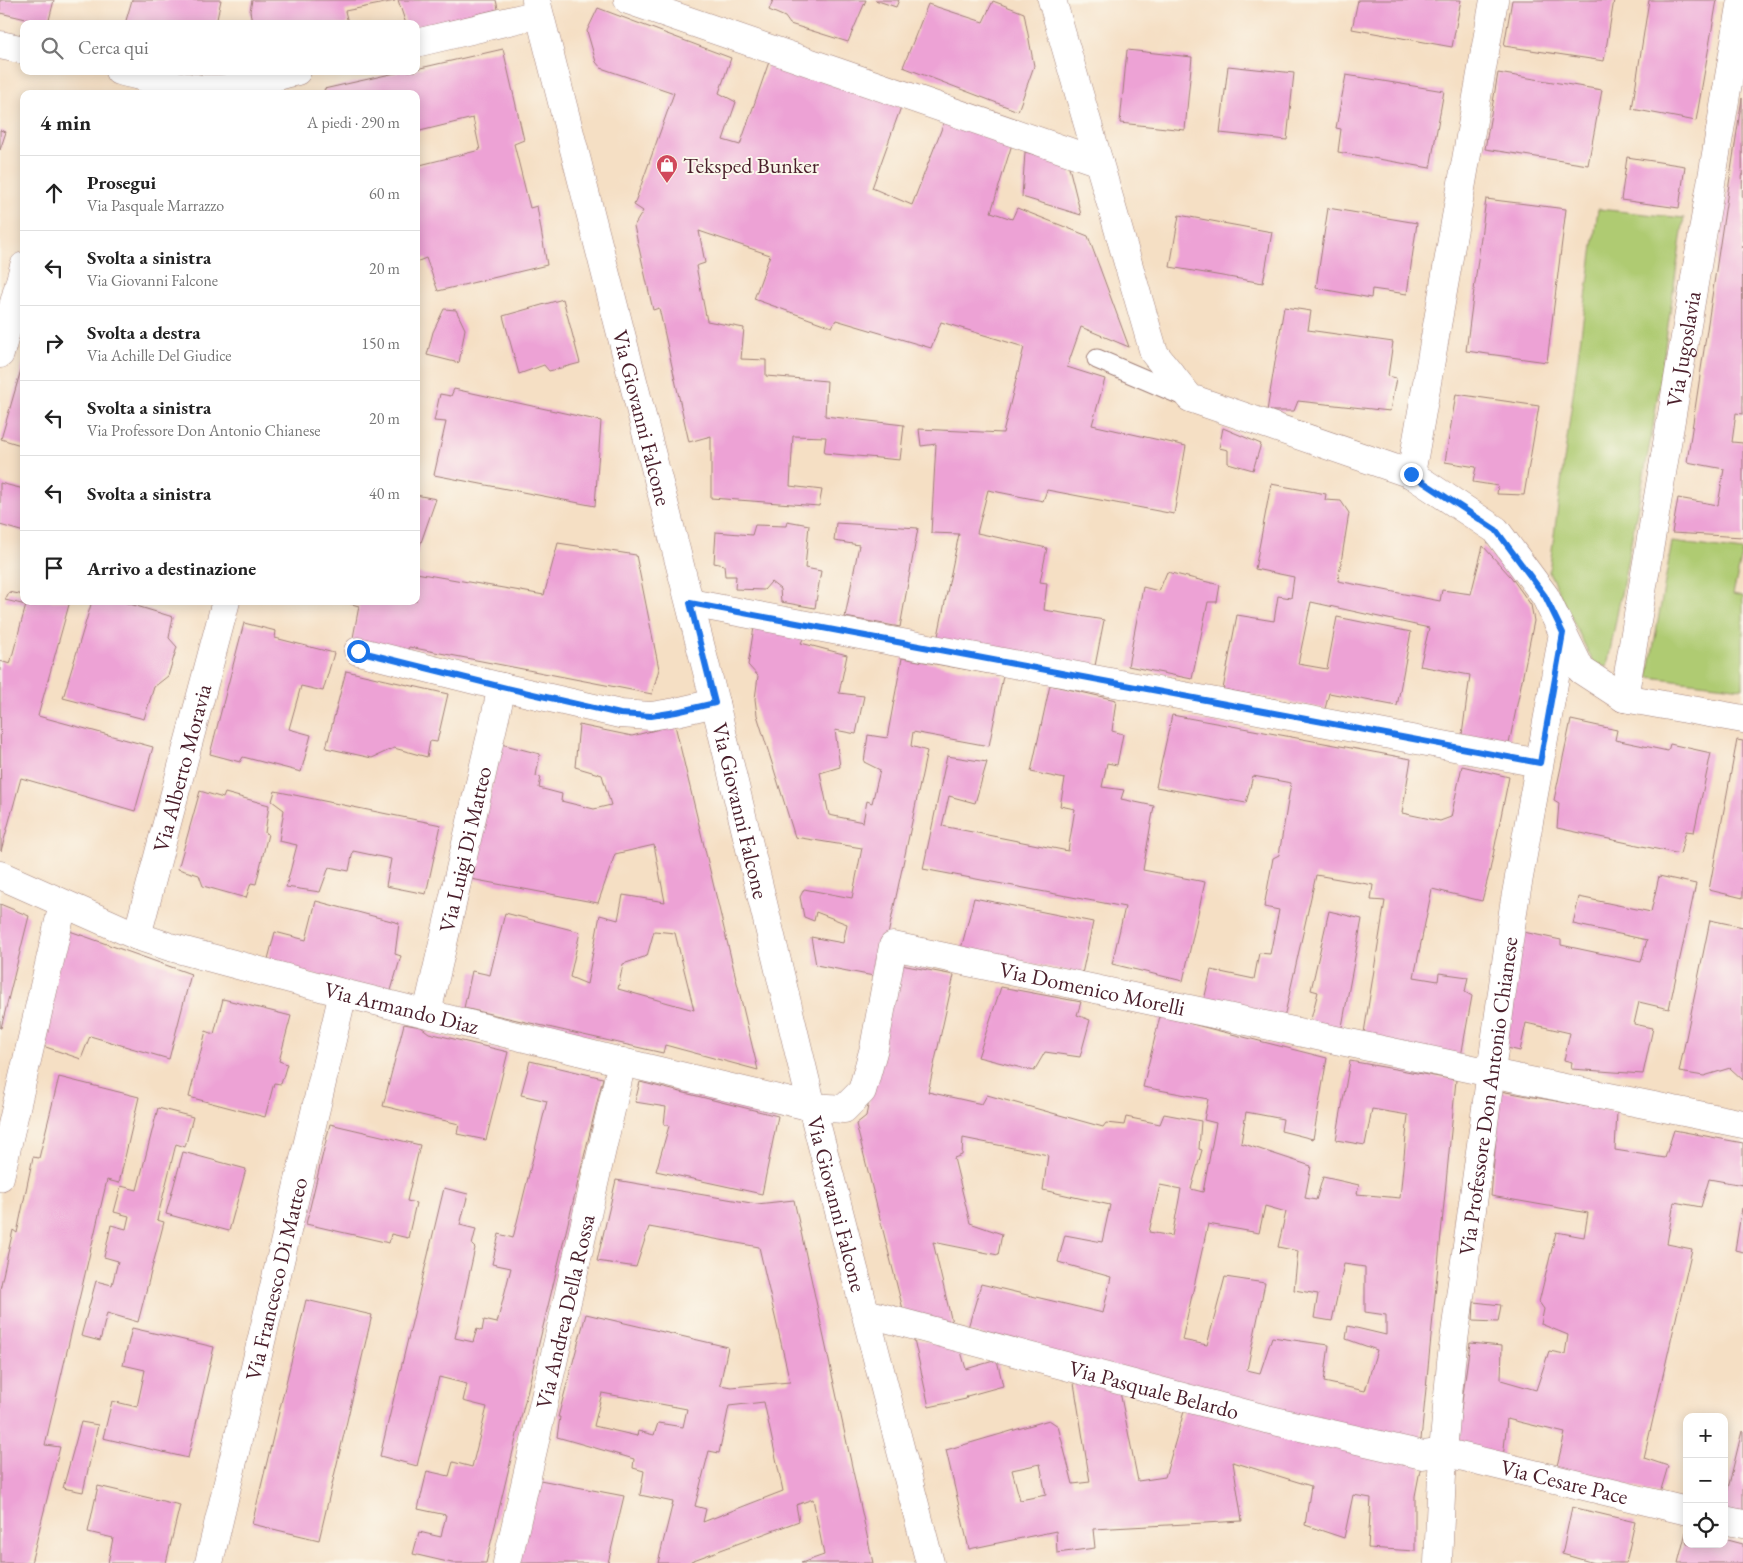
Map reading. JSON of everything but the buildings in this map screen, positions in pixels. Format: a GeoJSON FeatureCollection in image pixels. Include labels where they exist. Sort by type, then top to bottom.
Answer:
{"type":"FeatureCollection","features":[{"type":"Feature","properties":{"kind":"street"},"geometry":{"type":"LineString","coordinates":[[628,0],[1099,162]]}},
{"type":"Feature","properties":{"kind":"street"},"geometry":{"type":"LineString","coordinates":[[1052,0],[1154,353],[1190,398],[1411,474],[1496,530],[1545,596],[1581,670],[1624,698],[1743,719]]}},
{"type":"Feature","properties":{"kind":"street"},"geometry":{"type":"LineString","coordinates":[[1411,474],[1494,0]]}},
{"type":"Feature","properties":{"kind":"street","name":"Via Jugoslavia"},"geometry":{"type":"LineString","coordinates":[[1624,698],[1742,0]]}},
{"type":"Feature","properties":{"kind":"street"},"geometry":{"type":"LineString","coordinates":[[420,42],[538,7]]}},
{"type":"Feature","properties":{"kind":"street","name":"Via Giovanni Falcone"},"geometry":{"type":"LineString","coordinates":[[538,7],[715,703],[812,1107],[930,1563]]}},
{"type":"Feature","properties":{"kind":"street"},"geometry":{"type":"LineString","coordinates":[[0,45],[20,49]]}},
{"type":"Feature","properties":{"kind":"street"},"geometry":{"type":"LineString","coordinates":[[136,75],[189,87],[212,89],[280,75]]}},
{"type":"Feature","properties":{"kind":"street"},"geometry":{"type":"LineString","coordinates":[[0,354],[20,281]]}},
{"type":"Feature","properties":{"kind":"street"},"geometry":{"type":"LineString","coordinates":[[690,603],[1540,763]]}},
{"type":"Feature","properties":{"kind":"street","name":"Via Alberto Moravia"},"geometry":{"type":"LineString","coordinates":[[136,936],[225,605]]}},
{"type":"Feature","properties":{"kind":"street","name":"Via Professore Don Antonio Chianese"},"geometry":{"type":"LineString","coordinates":[[1438,1563],[1443,1452],[1451,1362],[1514,905],[1563,633]]}},
{"type":"Feature","properties":{"kind":"street"},"geometry":{"type":"LineString","coordinates":[[358,651],[620,714],[651,716],[715,703]]}},
{"type":"Feature","properties":{"kind":"street","name":"Via Luigi Di Matteo"},"geometry":{"type":"LineString","coordinates":[[427,1013],[502,687]]}},
{"type":"Feature","properties":{"kind":"street","name":"Via Armando Diaz"},"geometry":{"type":"LineString","coordinates":[[0,876],[136,936],[170,947],[343,993],[812,1107]]}},
{"type":"Feature","properties":{"kind":"street"},"geometry":{"type":"LineString","coordinates":[[0,1177],[63,904]]}},
{"type":"Feature","properties":{"kind":"street","name":"Via Domenico Morelli"},"geometry":{"type":"LineString","coordinates":[[812,1107],[844,1109],[862,1091],[874,1048],[893,946],[1491,1073],[1743,1124]]}},
{"type":"Feature","properties":{"kind":"street","name":"Via Francesco Di Matteo"},"geometry":{"type":"LineString","coordinates":[[209,1563],[343,993]]}},
{"type":"Feature","properties":{"kind":"street","name":"Via Andrea Della Rossa"},"geometry":{"type":"LineString","coordinates":[[507,1563],[622,1062]]}},
{"type":"Feature","properties":{"kind":"street","name":"Via Pasquale Belardo"},"geometry":{"type":"LineString","coordinates":[[866,1313],[1266,1419],[1422,1456],[1443,1452]]}},
{"type":"Feature","properties":{"kind":"street","name":"Via Cesare Pace"},"geometry":{"type":"LineString","coordinates":[[1443,1452],[1683,1510]]}},
{"type":"Feature","properties":{"kind":"street"},"geometry":{"type":"LineString","coordinates":[[1728,1521],[1743,1524]]}},
{"type":"Feature","properties":{"kind":"lane"},"geometry":{"type":"LineString","coordinates":[[1097,359],[1190,398]]}},
{"type":"Feature","properties":{"kind":"green space"},"geometry":{"type":"Polygon","coordinates":[[[1598,209],[1684,218],[1653,427],[1607,667],[1594,664],[1549,572],[1598,209]]]}},
{"type":"Feature","properties":{"kind":"green space"},"geometry":{"type":"Polygon","coordinates":[[[1672,542],[1743,551],[1733,594],[1743,596],[1743,688],[1648,677],[1672,542]]]}},
{"type":"Feature","properties":{"kind":"place","name":"Teksped Bunker"},"geometry":{"type":"Point","coordinates":[667,184]}},
{"type":"Feature","properties":{"kind":"route"},"geometry":{"type":"LineString","coordinates":[[358,651],[620,714],[651,716],[715,703],[690,603],[1540,763],[1563,633],[1545,596],[1496,530],[1411,474]]}}]}
